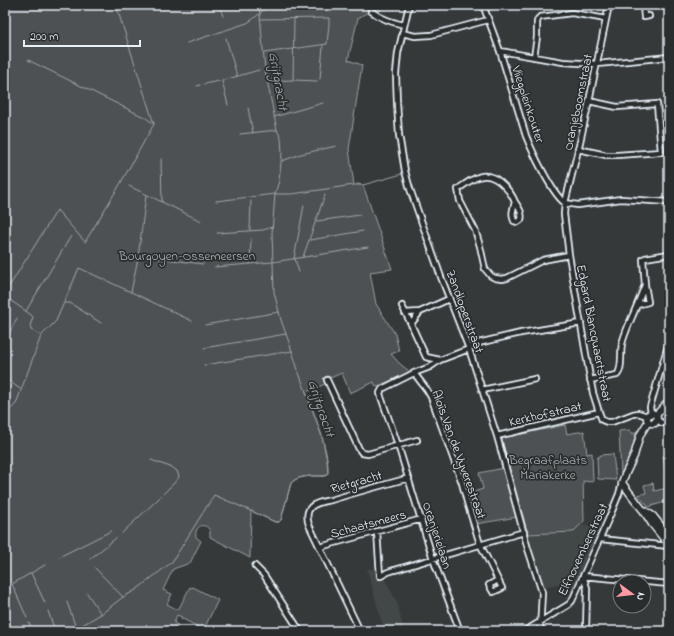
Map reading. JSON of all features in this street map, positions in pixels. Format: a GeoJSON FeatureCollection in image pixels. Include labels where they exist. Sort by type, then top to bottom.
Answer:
{"type":"FeatureCollection","features":[{"type":"Feature","properties":{"kind":"street","name":"Zandloperstraat"},"geometry":{"type":"LineString","coordinates":[[409,5],[397,60],[396,91],[399,135],[405,171],[410,189],[469,349],[497,436],[542,592],[540,631]]}},
{"type":"Feature","properties":{"kind":"street","name":"Vliegpleinkouter"},"geometry":{"type":"LineString","coordinates":[[483,5],[500,51],[526,136],[558,197],[565,203]]}},
{"type":"Feature","properties":{"kind":"street","name":"Oranjeboomstraat"},"geometry":{"type":"LineString","coordinates":[[565,203],[589,101],[609,5]]}},
{"type":"Feature","properties":{"kind":"street"},"geometry":{"type":"LineString","coordinates":[[642,5],[644,17]]}},
{"type":"Feature","properties":{"kind":"street"},"geometry":{"type":"LineString","coordinates":[[371,11],[383,19],[404,25]]}},
{"type":"Feature","properties":{"kind":"street"},"geometry":{"type":"LineString","coordinates":[[534,57],[538,30],[537,22],[540,17],[572,13],[606,19]]}},
{"type":"Feature","properties":{"kind":"street"},"geometry":{"type":"LineString","coordinates":[[402,33],[414,36],[431,35],[488,20]]}},
{"type":"Feature","properties":{"kind":"street"},"geometry":{"type":"LineString","coordinates":[[500,51],[563,62],[597,64],[669,57]]}},
{"type":"Feature","properties":{"kind":"street"},"geometry":{"type":"LineString","coordinates":[[578,149],[606,155],[661,152],[657,104],[617,107],[589,101]]}},
{"type":"Feature","properties":{"kind":"street"},"geometry":{"type":"LineString","coordinates":[[515,202],[508,190],[494,178],[488,176],[475,178],[458,189],[460,201],[475,230],[485,269],[488,273],[495,278],[507,278],[543,260],[569,255]]}},
{"type":"Feature","properties":{"kind":"street"},"geometry":{"type":"LineString","coordinates":[[565,203],[578,204],[621,199],[669,202]]}},
{"type":"Feature","properties":{"kind":"street","name":"Edgard Blancquaertstraat"},"geometry":{"type":"LineString","coordinates":[[565,203],[564,214],[569,255],[580,323],[590,380],[602,420],[612,423],[638,413],[652,417],[662,423],[669,423]]}},
{"type":"Feature","properties":{"kind":"street"},"geometry":{"type":"LineString","coordinates":[[637,305],[648,302],[645,285],[644,259],[669,254]]}},
{"type":"Feature","properties":{"kind":"street"},"geometry":{"type":"LineString","coordinates":[[590,380],[617,375],[619,373],[622,343],[645,285]]}},
{"type":"Feature","properties":{"kind":"street"},"geometry":{"type":"LineString","coordinates":[[405,313],[420,312],[450,299]]}},
{"type":"Feature","properties":{"kind":"street"},"geometry":{"type":"LineString","coordinates":[[402,306],[430,367]]}},
{"type":"Feature","properties":{"kind":"street"},"geometry":{"type":"LineString","coordinates":[[411,324],[420,312]]}},
{"type":"Feature","properties":{"kind":"street"},"geometry":{"type":"LineString","coordinates":[[414,373],[430,367],[440,360],[469,349],[474,344],[521,333],[580,323]]}},
{"type":"Feature","properties":{"kind":"street"},"geometry":{"type":"LineString","coordinates":[[652,417],[650,407],[669,342]]}},
{"type":"Feature","properties":{"kind":"street"},"geometry":{"type":"LineString","coordinates":[[426,357],[440,360]]}},
{"type":"Feature","properties":{"kind":"street","name":"Oranjerielaan"},"geometry":{"type":"LineString","coordinates":[[414,373],[387,385],[382,388],[380,393],[409,478],[434,559],[460,631]]}},
{"type":"Feature","properties":{"kind":"street","name":"Aloïs Van de Vyverestraat"},"geometry":{"type":"LineString","coordinates":[[414,373],[431,397],[462,483],[480,544],[498,580]]}},
{"type":"Feature","properties":{"kind":"street"},"geometry":{"type":"LineString","coordinates":[[482,390],[534,379]]}},
{"type":"Feature","properties":{"kind":"street"},"geometry":{"type":"LineString","coordinates":[[327,380],[360,452],[368,454],[417,440]]}},
{"type":"Feature","properties":{"kind":"street"},"geometry":{"type":"LineString","coordinates":[[669,402],[652,417],[640,435],[634,456],[622,483],[669,546]]}},
{"type":"Feature","properties":{"kind":"street","name":"Kerkhofstraat"},"geometry":{"type":"LineString","coordinates":[[497,436],[599,412]]}},
{"type":"Feature","properties":{"kind":"street","name":"Rietgracht"},"geometry":{"type":"LineString","coordinates":[[320,547],[308,520],[307,515],[311,507],[361,490],[409,478]]}},
{"type":"Feature","properties":{"kind":"street","name":"Elfnovemberstraat"},"geometry":{"type":"LineString","coordinates":[[525,631],[568,605],[572,601],[600,539],[619,494],[622,483]]}},
{"type":"Feature","properties":{"kind":"street"},"geometry":{"type":"LineString","coordinates":[[642,508],[652,516],[669,536]]}},
{"type":"Feature","properties":{"kind":"street","name":"Schaatsmeers"},"geometry":{"type":"LineString","coordinates":[[320,547],[422,519]]}},
{"type":"Feature","properties":{"kind":"street"},"geometry":{"type":"LineString","coordinates":[[377,531],[380,576],[383,576],[388,572],[524,532]]}},
{"type":"Feature","properties":{"kind":"street"},"geometry":{"type":"LineString","coordinates":[[600,539],[669,546]]}},
{"type":"Feature","properties":{"kind":"street"},"geometry":{"type":"LineString","coordinates":[[320,547],[360,631]]}},
{"type":"Feature","properties":{"kind":"street"},"geometry":{"type":"LineString","coordinates":[[256,566],[264,575],[300,631]]}},
{"type":"Feature","properties":{"kind":"street"},"geometry":{"type":"LineString","coordinates":[[586,631],[587,588],[583,576],[669,584]]}},
{"type":"Feature","properties":{"kind":"shaded area"},"geometry":{"type":"Polygon","coordinates":[[[580,525],[603,527],[572,592],[556,584],[542,588],[528,534],[573,532],[580,525]]]}},
{"type":"Feature","properties":{"kind":"shaded area"},"geometry":{"type":"Polygon","coordinates":[[[367,569],[377,569],[377,575],[382,581],[385,580],[397,602],[404,631],[384,631],[367,569]]]}},
{"type":"Feature","properties":{"kind":"green space","name":"Bourgoyen-Ossemeersen"},"geometry":{"type":"Polygon","coordinates":[[[5,5],[382,5],[378,15],[372,7],[370,11],[358,18],[348,60],[362,65],[349,149],[354,185],[363,185],[392,269],[370,272],[376,304],[395,334],[399,351],[391,354],[410,372],[376,387],[374,382],[350,393],[342,373],[326,378],[323,385],[306,392],[325,447],[328,468],[327,475],[302,477],[294,480],[291,483],[281,520],[279,522],[275,522],[251,511],[250,558],[210,537],[210,531],[208,528],[205,526],[200,526],[197,530],[196,537],[201,541],[190,563],[173,569],[163,590],[172,594],[167,604],[178,610],[190,587],[193,587],[218,600],[203,631],[197,631],[198,627],[181,619],[182,617],[177,615],[174,623],[178,625],[175,631],[5,631],[5,5]]]}},
{"type":"Feature","properties":{"kind":"green space","name":"Begraafplaats Mariakerke"},"geometry":{"type":"Polygon","coordinates":[[[565,425],[567,434],[584,431],[587,454],[592,453],[593,482],[583,481],[584,521],[573,532],[528,534],[502,440],[503,438],[565,425]]]}},
{"type":"Feature","properties":{"kind":"green space"},"geometry":{"type":"Polygon","coordinates":[[[630,430],[633,434],[638,430],[639,431],[636,437],[634,450],[621,474],[619,431],[630,430]]]}},
{"type":"Feature","properties":{"kind":"green space"},"geometry":{"type":"Polygon","coordinates":[[[613,454],[616,480],[598,479],[597,458],[601,455],[613,454]]]}},
{"type":"Feature","properties":{"kind":"green space"},"geometry":{"type":"Polygon","coordinates":[[[669,455],[669,501],[649,507],[638,495],[646,493],[644,485],[653,483],[654,491],[668,488],[663,456],[669,455]]]}},
{"type":"Feature","properties":{"kind":"green space"},"geometry":{"type":"Polygon","coordinates":[[[504,468],[517,517],[476,524],[467,494],[483,489],[479,473],[504,468]]]}},
{"type":"Feature","properties":{"kind":"waterway"},"geometry":{"type":"LineString","coordinates":[[5,293],[57,210],[85,242],[154,124],[116,5]]}},
{"type":"Feature","properties":{"kind":"waterway"},"geometry":{"type":"LineString","coordinates":[[219,5],[223,16]]}},
{"type":"Feature","properties":{"kind":"waterway","name":"Grijtgracht"},"geometry":{"type":"LineString","coordinates":[[72,631],[101,614],[123,597],[136,590],[172,562],[214,495],[275,522],[279,522],[281,520],[291,483],[302,477],[324,476],[328,473],[322,436],[281,320],[274,292],[272,233],[275,194],[279,181],[282,153],[281,138],[277,130],[265,70],[259,5]]}},
{"type":"Feature","properties":{"kind":"waterway"},"geometry":{"type":"LineString","coordinates":[[187,43],[247,23],[271,5]]}},
{"type":"Feature","properties":{"kind":"waterway"},"geometry":{"type":"LineString","coordinates":[[261,19],[329,18],[327,44],[264,53]]}},
{"type":"Feature","properties":{"kind":"waterway"},"geometry":{"type":"LineString","coordinates":[[267,81],[293,80],[294,19]]}},
{"type":"Feature","properties":{"kind":"waterway"},"geometry":{"type":"LineString","coordinates":[[226,38],[237,76]]}},
{"type":"Feature","properties":{"kind":"waterway"},"geometry":{"type":"LineString","coordinates":[[320,79],[323,46]]}},
{"type":"Feature","properties":{"kind":"waterway"},"geometry":{"type":"LineString","coordinates":[[28,60],[146,118],[154,124]]}},
{"type":"Feature","properties":{"kind":"waterway"},"geometry":{"type":"LineString","coordinates":[[204,84],[259,70]]}},
{"type":"Feature","properties":{"kind":"waterway"},"geometry":{"type":"LineString","coordinates":[[293,80],[317,81]]}},
{"type":"Feature","properties":{"kind":"waterway"},"geometry":{"type":"LineString","coordinates":[[222,81],[228,105]]}},
{"type":"Feature","properties":{"kind":"waterway"},"geometry":{"type":"LineString","coordinates":[[274,117],[323,103]]}},
{"type":"Feature","properties":{"kind":"waterway"},"geometry":{"type":"LineString","coordinates":[[248,108],[253,133]]}},
{"type":"Feature","properties":{"kind":"waterway"},"geometry":{"type":"LineString","coordinates":[[240,134],[277,130]]}},
{"type":"Feature","properties":{"kind":"waterway"},"geometry":{"type":"LineString","coordinates":[[282,161],[301,154],[336,146]]}},
{"type":"Feature","properties":{"kind":"waterway"},"geometry":{"type":"LineString","coordinates":[[161,159],[162,202]]}},
{"type":"Feature","properties":{"kind":"waterway"},"geometry":{"type":"LineString","coordinates":[[357,184],[363,185],[402,174]]}},
{"type":"Feature","properties":{"kind":"waterway"},"geometry":{"type":"LineString","coordinates":[[216,201],[275,194],[292,194],[354,185]]}},
{"type":"Feature","properties":{"kind":"waterway"},"geometry":{"type":"LineString","coordinates":[[129,186],[201,221]]}},
{"type":"Feature","properties":{"kind":"waterway"},"geometry":{"type":"LineString","coordinates":[[5,414],[16,404],[41,336],[56,321],[79,268],[131,292],[138,258],[146,195]]}},
{"type":"Feature","properties":{"kind":"waterway"},"geometry":{"type":"LineString","coordinates":[[303,257],[325,195]]}},
{"type":"Feature","properties":{"kind":"waterway"},"geometry":{"type":"LineString","coordinates":[[250,230],[251,201]]}},
{"type":"Feature","properties":{"kind":"waterway"},"geometry":{"type":"LineString","coordinates":[[294,259],[304,205]]}},
{"type":"Feature","properties":{"kind":"waterway"},"geometry":{"type":"LineString","coordinates":[[317,221],[360,215]]}},
{"type":"Feature","properties":{"kind":"waterway"},"geometry":{"type":"LineString","coordinates":[[217,233],[263,230],[272,227]]}},
{"type":"Feature","properties":{"kind":"waterway"},"geometry":{"type":"LineString","coordinates":[[310,240],[363,231]]}},
{"type":"Feature","properties":{"kind":"waterway"},"geometry":{"type":"LineString","coordinates":[[26,311],[71,236]]}},
{"type":"Feature","properties":{"kind":"waterway"},"geometry":{"type":"LineString","coordinates":[[250,264],[251,239]]}},
{"type":"Feature","properties":{"kind":"waterway"},"geometry":{"type":"LineString","coordinates":[[215,267],[273,262],[368,247]]}},
{"type":"Feature","properties":{"kind":"waterway"},"geometry":{"type":"LineString","coordinates":[[140,256],[203,264]]}},
{"type":"Feature","properties":{"kind":"waterway"},"geometry":{"type":"LineString","coordinates":[[295,259],[299,272]]}},
{"type":"Feature","properties":{"kind":"waterway"},"geometry":{"type":"LineString","coordinates":[[131,292],[192,321]]}},
{"type":"Feature","properties":{"kind":"waterway"},"geometry":{"type":"LineString","coordinates":[[5,298],[33,317],[30,326],[31,330],[40,335]]}},
{"type":"Feature","properties":{"kind":"waterway"},"geometry":{"type":"LineString","coordinates":[[65,303],[70,303],[101,323]]}},
{"type":"Feature","properties":{"kind":"waterway"},"geometry":{"type":"LineString","coordinates":[[205,325],[279,312]]}},
{"type":"Feature","properties":{"kind":"waterway"},"geometry":{"type":"LineString","coordinates":[[5,342],[17,318]]}},
{"type":"Feature","properties":{"kind":"waterway"},"geometry":{"type":"LineString","coordinates":[[204,348],[286,334]]}},
{"type":"Feature","properties":{"kind":"waterway"},"geometry":{"type":"LineString","coordinates":[[204,365],[292,351]]}},
{"type":"Feature","properties":{"kind":"waterway"},"geometry":{"type":"LineString","coordinates":[[5,378],[20,389]]}},
{"type":"Feature","properties":{"kind":"waterway"},"geometry":{"type":"LineString","coordinates":[[5,405],[10,409]]}},
{"type":"Feature","properties":{"kind":"waterway"},"geometry":{"type":"LineString","coordinates":[[122,533],[179,477],[177,471],[173,468],[151,460]]}},
{"type":"Feature","properties":{"kind":"waterway"},"geometry":{"type":"LineString","coordinates":[[59,557],[111,531]]}},
{"type":"Feature","properties":{"kind":"waterway"},"geometry":{"type":"LineString","coordinates":[[90,559],[116,538]]}},
{"type":"Feature","properties":{"kind":"waterway"},"geometry":{"type":"LineString","coordinates":[[5,588],[45,565]]}},
{"type":"Feature","properties":{"kind":"waterway"},"geometry":{"type":"LineString","coordinates":[[95,568],[123,597]]}},
{"type":"Feature","properties":{"kind":"waterway"},"geometry":{"type":"LineString","coordinates":[[31,573],[45,603]]}},
{"type":"Feature","properties":{"kind":"waterway"},"geometry":{"type":"LineString","coordinates":[[12,584],[27,618]]}},
{"type":"Feature","properties":{"kind":"waterway"},"geometry":{"type":"LineString","coordinates":[[87,593],[101,614]]}},
{"type":"Feature","properties":{"kind":"waterway"},"geometry":{"type":"LineString","coordinates":[[67,602],[76,628]]}},
{"type":"Feature","properties":{"kind":"waterway"},"geometry":{"type":"LineString","coordinates":[[48,611],[55,631]]}},
{"type":"Feature","properties":{"kind":"waterway"},"geometry":{"type":"LineString","coordinates":[[5,622],[7,626]]}},
{"type":"Feature","properties":{"kind":"waterway"},"geometry":{"type":"LineString","coordinates":[[29,623],[33,631]]}}]}
